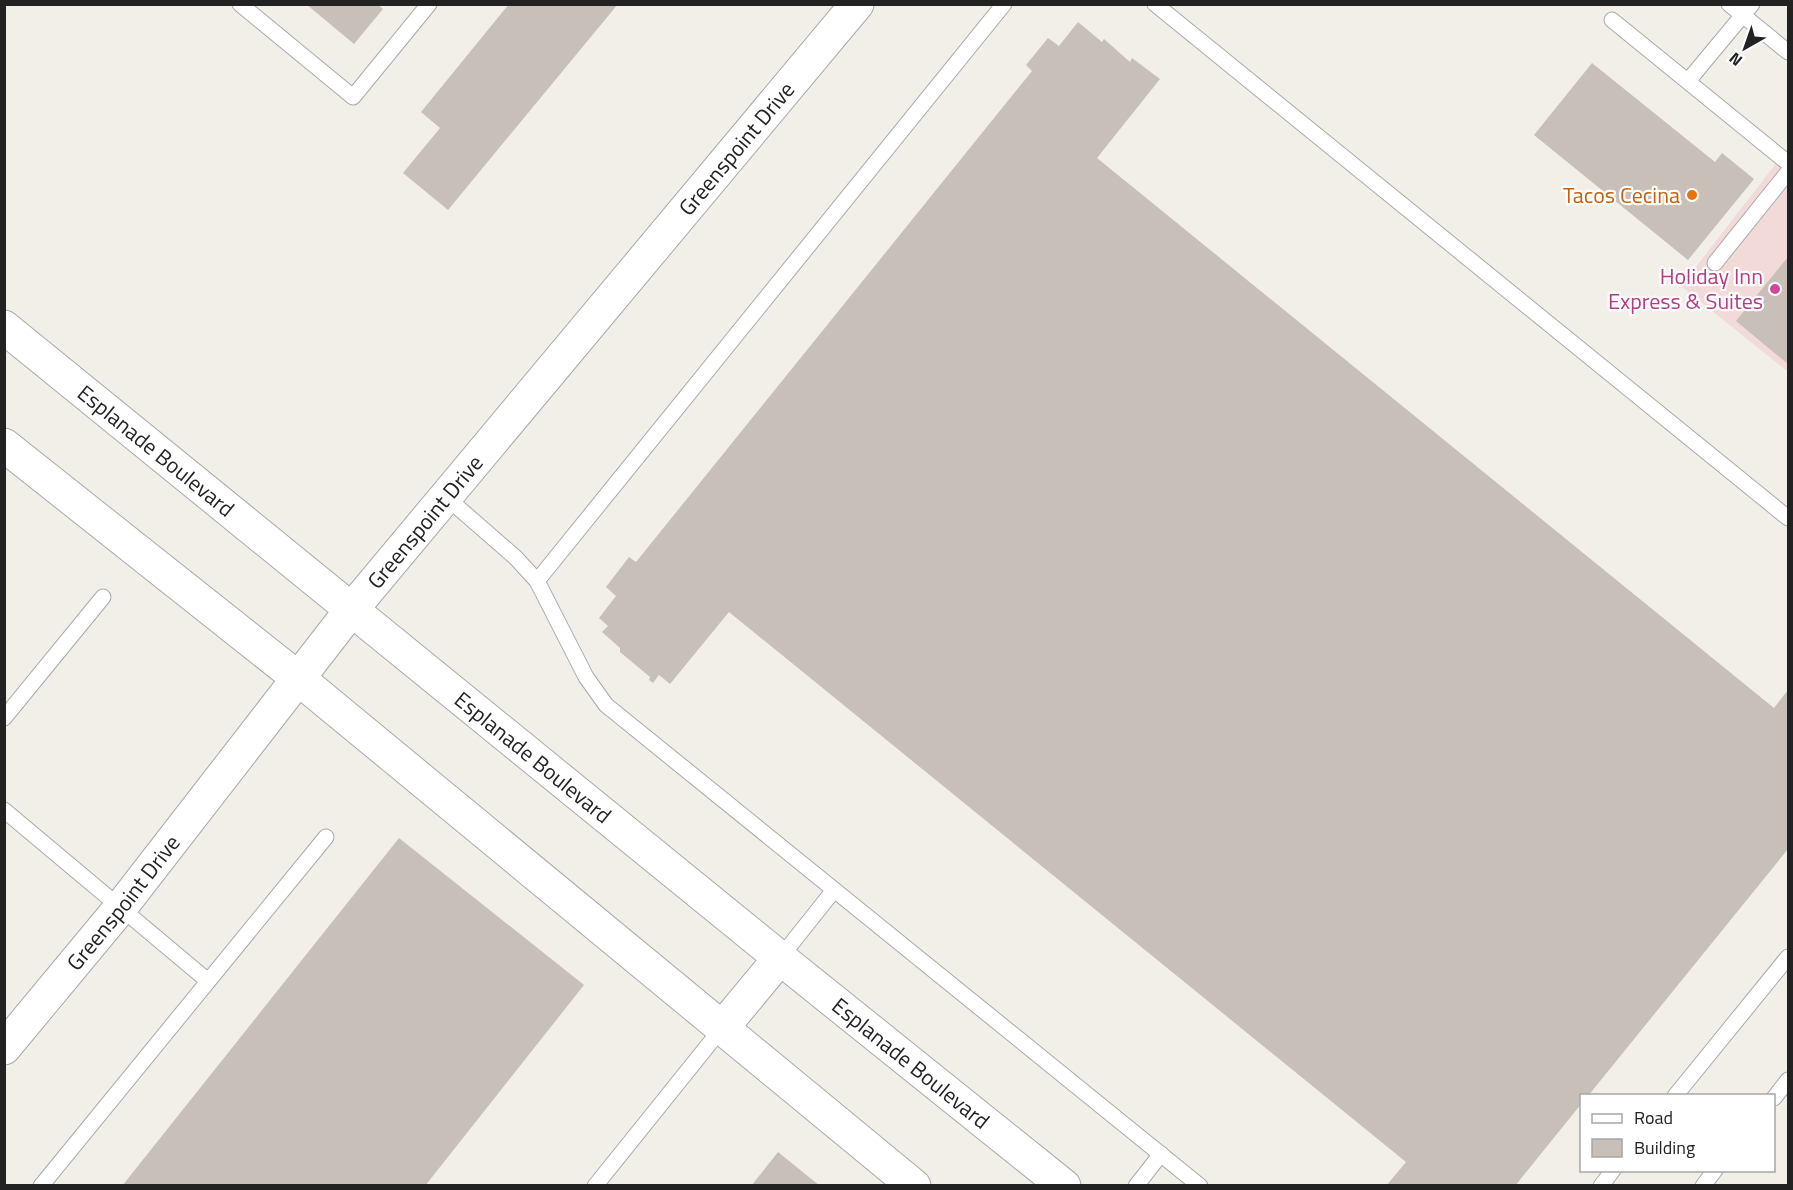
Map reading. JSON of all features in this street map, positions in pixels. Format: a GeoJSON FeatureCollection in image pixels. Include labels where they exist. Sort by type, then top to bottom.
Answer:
{"type":"FeatureCollection","features":[{"type":"Feature","properties":{"kind":"street","name":"Greenspoint Drive"},"geometry":{"type":"LineString","coordinates":[[4,1048],[121,907],[352,609],[857,4]]}},
{"type":"Feature","properties":{"kind":"street","name":"Esplanade Boulevard"},"geometry":{"type":"LineString","coordinates":[[4,327],[780,958],[1064,1185]]}},
{"type":"Feature","properties":{"kind":"street"},"geometry":{"type":"LineString","coordinates":[[7,453],[299,679],[914,1185]]}},
{"type":"Feature","properties":{"kind":"street"},"geometry":{"type":"LineString","coordinates":[[722,1028],[780,958]]}},
{"type":"Feature","properties":{"kind":"lane"},"geometry":{"type":"LineString","coordinates":[[240,4],[352,97],[429,4]]}},
{"type":"Feature","properties":{"kind":"lane"},"geometry":{"type":"LineString","coordinates":[[537,581],[1004,4]]}},
{"type":"Feature","properties":{"kind":"lane"},"geometry":{"type":"LineString","coordinates":[[1155,4],[1788,518]]}},
{"type":"Feature","properties":{"kind":"lane"},"geometry":{"type":"LineString","coordinates":[[1729,4],[1747,10],[1788,52]]}},
{"type":"Feature","properties":{"kind":"lane"},"geometry":{"type":"LineString","coordinates":[[1688,81],[1747,10]]}},
{"type":"Feature","properties":{"kind":"lane"},"geometry":{"type":"LineString","coordinates":[[1612,20],[1788,163]]}},
{"type":"Feature","properties":{"kind":"lane"},"geometry":{"type":"LineString","coordinates":[[1715,263],[1788,172]]}},
{"type":"Feature","properties":{"kind":"lane"},"geometry":{"type":"LineString","coordinates":[[447,497],[516,558],[537,581],[586,677],[606,705],[1200,1185]]}},
{"type":"Feature","properties":{"kind":"lane"},"geometry":{"type":"LineString","coordinates":[[4,718],[103,597]]}},
{"type":"Feature","properties":{"kind":"lane"},"geometry":{"type":"LineString","coordinates":[[4,810],[208,981]]}},
{"type":"Feature","properties":{"kind":"lane"},"geometry":{"type":"LineString","coordinates":[[41,1185],[326,837]]}},
{"type":"Feature","properties":{"kind":"lane"},"geometry":{"type":"LineString","coordinates":[[780,958],[834,890]]}},
{"type":"Feature","properties":{"kind":"lane"},"geometry":{"type":"LineString","coordinates":[[1676,1094],[1788,957]]}},
{"type":"Feature","properties":{"kind":"lane"},"geometry":{"type":"LineString","coordinates":[[595,1185],[722,1028]]}},
{"type":"Feature","properties":{"kind":"lane"},"geometry":{"type":"LineString","coordinates":[[1775,1096],[1788,1080]]}},
{"type":"Feature","properties":{"kind":"lane"},"geometry":{"type":"LineString","coordinates":[[1136,1185],[1161,1154]]}},
{"type":"Feature","properties":{"kind":"lane"},"geometry":{"type":"LineString","coordinates":[[1601,1185],[1612,1172]]}},
{"type":"Feature","properties":{"kind":"lane"},"geometry":{"type":"LineString","coordinates":[[1703,1185],[1713,1172]]}},
{"type":"Feature","properties":{"kind":"shaded area"},"geometry":{"type":"Polygon","coordinates":[[[1788,148],[1788,372],[1681,286],[1788,148]]]}},
{"type":"Feature","properties":{"kind":"building"},"geometry":{"type":"Polygon","coordinates":[[[306,4],[377,4],[383,9],[354,44],[306,4]]]}},
{"type":"Feature","properties":{"kind":"building"},"geometry":{"type":"Polygon","coordinates":[[[509,4],[618,4],[448,210],[403,173],[440,128],[421,112],[509,4]]]}},
{"type":"Feature","properties":{"kind":"building"},"geometry":{"type":"Polygon","coordinates":[[[1078,22],[1102,42],[1104,39],[1130,62],[1132,58],[1160,79],[1097,158],[1774,708],[1788,690],[1788,849],[1590,1094],[1580,1094],[1580,1105],[1515,1186],[1386,1186],[1406,1162],[729,612],[670,684],[659,675],[653,683],[649,680],[650,677],[620,652],[620,648],[602,632],[608,626],[599,618],[616,596],[606,587],[629,557],[636,562],[1032,71],[1026,65],[1048,38],[1059,46],[1078,22]]]}},
{"type":"Feature","properties":{"kind":"building"},"geometry":{"type":"Polygon","coordinates":[[[1592,63],[1715,162],[1722,153],[1754,179],[1688,260],[1534,135],[1592,63]]]}},
{"type":"Feature","properties":{"kind":"building","name":"Holiday Inn Express & Suites"},"geometry":{"type":"Polygon","coordinates":[[[1788,257],[1788,364],[1736,321],[1788,257]]]}},
{"type":"Feature","properties":{"kind":"building"},"geometry":{"type":"Polygon","coordinates":[[[399,838],[584,985],[425,1186],[122,1186],[399,838]]]}},
{"type":"Feature","properties":{"kind":"building"},"geometry":{"type":"Polygon","coordinates":[[[778,1152],[820,1186],[751,1186],[778,1152]]]}},
{"type":"Feature","properties":{"kind":"place","name":"Tacos Cecina"},"geometry":{"type":"Point","coordinates":[1692,195]}},
{"type":"Feature","properties":{"kind":"place","name":"Holiday Inn Express & Suites"},"geometry":{"type":"Point","coordinates":[1775,289]}}]}
